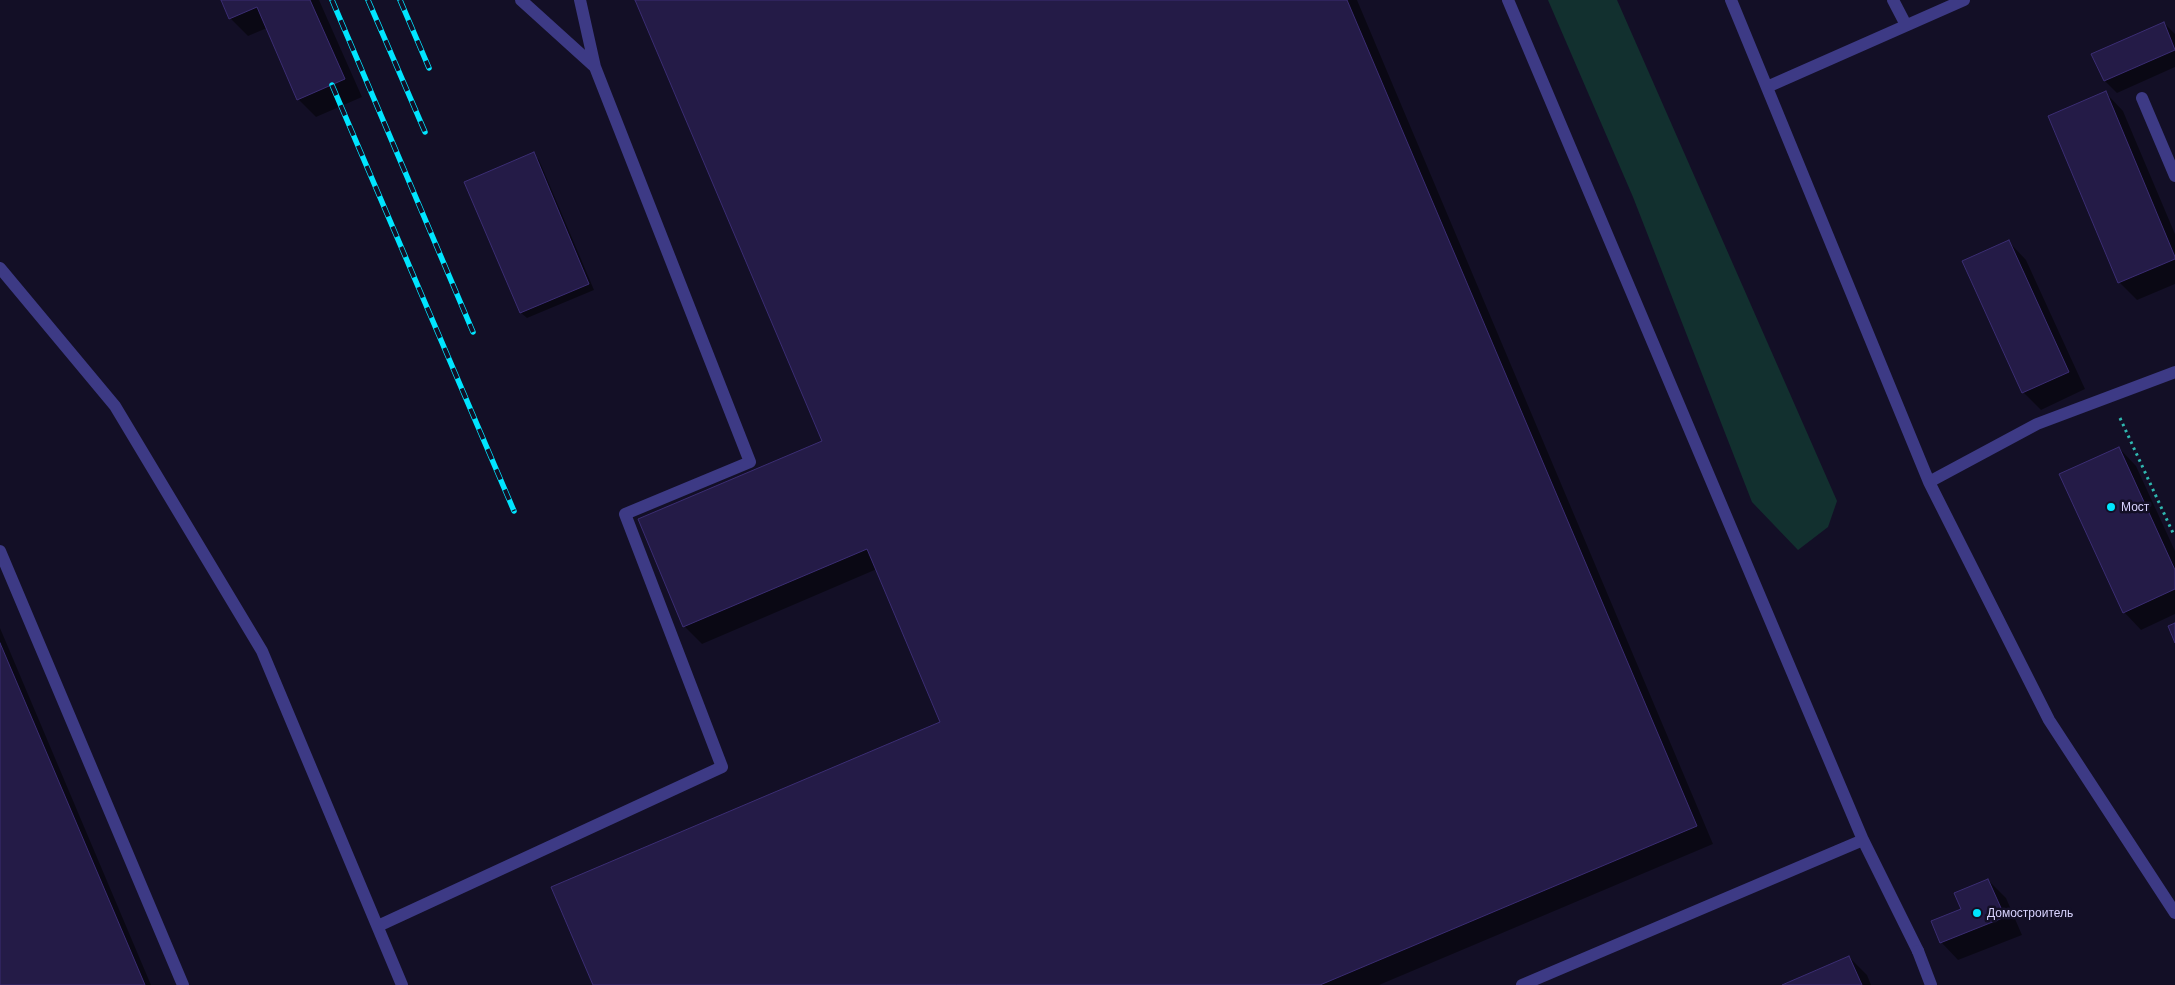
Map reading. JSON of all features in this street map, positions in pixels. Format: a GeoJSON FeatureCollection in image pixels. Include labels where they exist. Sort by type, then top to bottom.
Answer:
{"type":"FeatureCollection","features":[{"type":"Feature","properties":{"kind":"street"},"geometry":{"type":"LineString","coordinates":[[521,0],[595,67]]}},
{"type":"Feature","properties":{"kind":"street"},"geometry":{"type":"LineString","coordinates":[[378,926],[722,767],[625,514],[750,462],[595,67],[580,0]]}},
{"type":"Feature","properties":{"kind":"street"},"geometry":{"type":"LineString","coordinates":[[1508,0],[1863,840],[1918,951],[1931,985]]}},
{"type":"Feature","properties":{"kind":"street"},"geometry":{"type":"LineString","coordinates":[[1731,0],[1930,482],[2049,720],[2175,913]]}},
{"type":"Feature","properties":{"kind":"street"},"geometry":{"type":"LineString","coordinates":[[1893,0],[1906,25]]}},
{"type":"Feature","properties":{"kind":"street"},"geometry":{"type":"LineString","coordinates":[[1767,87],[1964,0]]}},
{"type":"Feature","properties":{"kind":"street"},"geometry":{"type":"LineString","coordinates":[[2142,98],[2175,176]]}},
{"type":"Feature","properties":{"kind":"street"},"geometry":{"type":"LineString","coordinates":[[0,268],[115,406],[262,651],[402,985]]}},
{"type":"Feature","properties":{"kind":"street"},"geometry":{"type":"LineString","coordinates":[[1930,482],[2037,424],[2175,372]]}},
{"type":"Feature","properties":{"kind":"street"},"geometry":{"type":"LineString","coordinates":[[0,552],[183,985]]}},
{"type":"Feature","properties":{"kind":"street"},"geometry":{"type":"LineString","coordinates":[[1522,985],[1863,840]]}},
{"type":"Feature","properties":{"kind":"path"},"geometry":{"type":"LineString","coordinates":[[2110,396],[2173,533]]}},
{"type":"Feature","properties":{"kind":"green space"},"geometry":{"type":"Polygon","coordinates":[[[1548,0],[1617,0],[1837,501],[1828,527],[1798,550],[1752,502],[1633,197],[1548,0]]]}},
{"type":"Feature","properties":{"kind":"building"},"geometry":{"type":"Polygon","coordinates":[[[221,0],[310,0],[345,79],[297,100],[257,7],[229,19],[221,0]]]}},
{"type":"Feature","properties":{"kind":"building"},"geometry":{"type":"Polygon","coordinates":[[[635,0],[1347,0],[1697,826],[1320,985],[593,985],[551,887],[940,722],[867,549],[683,627],[638,519],[822,441],[635,0]]]}},
{"type":"Feature","properties":{"kind":"building"},"geometry":{"type":"Polygon","coordinates":[[[2164,22],[2175,50],[2104,81],[2091,54],[2164,22]]]}},
{"type":"Feature","properties":{"kind":"building"},"geometry":{"type":"Polygon","coordinates":[[[2106,91],[2175,257],[2175,259],[2118,283],[2048,116],[2106,91]]]}},
{"type":"Feature","properties":{"kind":"building"},"geometry":{"type":"Polygon","coordinates":[[[534,152],[589,284],[520,313],[464,182],[534,152]]]}},
{"type":"Feature","properties":{"kind":"building"},"geometry":{"type":"Polygon","coordinates":[[[2009,240],[2069,372],[2022,393],[1962,261],[2009,240]]]}},
{"type":"Feature","properties":{"kind":"building","name":"Мост"},"geometry":{"type":"Polygon","coordinates":[[[2119,447],[2175,570],[2175,589],[2123,613],[2059,474],[2119,447]]]}},
{"type":"Feature","properties":{"kind":"building"},"geometry":{"type":"Polygon","coordinates":[[[2175,623],[2175,643],[2168,626],[2175,623]]]}},
{"type":"Feature","properties":{"kind":"building"},"geometry":{"type":"Polygon","coordinates":[[[0,643],[145,985],[0,985],[0,643]]]}},
{"type":"Feature","properties":{"kind":"building","name":"Домостроитель"},"geometry":{"type":"Polygon","coordinates":[[[1988,879],[2005,917],[1940,943],[1931,921],[1961,909],[1954,893],[1988,879]]]}},
{"type":"Feature","properties":{"kind":"building"},"geometry":{"type":"Polygon","coordinates":[[[1849,956],[1862,985],[1782,985],[1849,956]]]}},
{"type":"Feature","properties":{"kind":"railway"},"geometry":{"type":"LineString","coordinates":[[332,0],[473,332]]}},
{"type":"Feature","properties":{"kind":"railway"},"geometry":{"type":"LineString","coordinates":[[368,0],[425,132]]}},
{"type":"Feature","properties":{"kind":"railway"},"geometry":{"type":"LineString","coordinates":[[400,0],[429,68]]}},
{"type":"Feature","properties":{"kind":"railway"},"geometry":{"type":"LineString","coordinates":[[332,85],[514,511]]}},
{"type":"Feature","properties":{"kind":"place","name":"Мост"},"geometry":{"type":"Point","coordinates":[2111,507]}},
{"type":"Feature","properties":{"kind":"place","name":"Домостроитель"},"geometry":{"type":"Point","coordinates":[1977,913]}}]}
